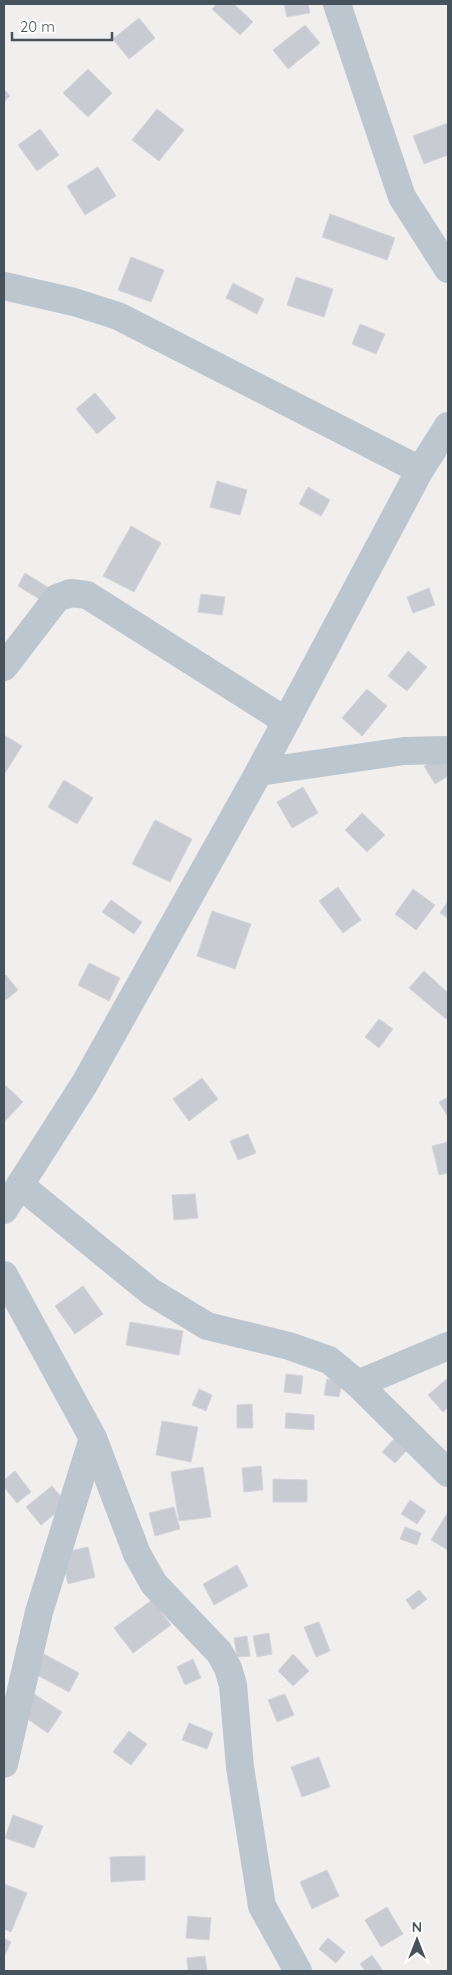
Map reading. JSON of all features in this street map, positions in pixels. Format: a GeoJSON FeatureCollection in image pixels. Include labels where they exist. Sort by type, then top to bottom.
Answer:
{"type":"FeatureCollection","features":[{"type":"Feature","properties":{"kind":"street"},"geometry":{"type":"LineString","coordinates":[[337,4],[402,197],[448,269]]}},
{"type":"Feature","properties":{"kind":"street"},"geometry":{"type":"LineString","coordinates":[[4,286],[74,302],[118,316],[420,470]]}},
{"type":"Feature","properties":{"kind":"street"},"geometry":{"type":"LineString","coordinates":[[448,426],[420,470],[259,772],[85,1083],[8,1202],[207,1326],[289,1346],[329,1360],[358,1384],[448,1473]]}},
{"type":"Feature","properties":{"kind":"street"},"geometry":{"type":"LineString","coordinates":[[4,667],[57,598],[71,593],[87,596],[286,721]]}},
{"type":"Feature","properties":{"kind":"street"},"geometry":{"type":"LineString","coordinates":[[259,772],[404,751],[448,750]]}},
{"type":"Feature","properties":{"kind":"street"},"geometry":{"type":"LineString","coordinates":[[4,1275],[93,1438],[137,1554],[154,1584],[219,1652],[228,1668],[233,1686],[240,1768],[262,1906],[298,1971]]}},
{"type":"Feature","properties":{"kind":"street"},"geometry":{"type":"LineString","coordinates":[[358,1384],[448,1346]]}},
{"type":"Feature","properties":{"kind":"street"},"geometry":{"type":"LineString","coordinates":[[4,1764],[39,1612],[93,1438]]}},
{"type":"Feature","properties":{"kind":"building"},"geometry":{"type":"Polygon","coordinates":[[[217,4],[234,4],[253,22],[240,35],[212,9],[217,4]]]}},
{"type":"Feature","properties":{"kind":"building"},"geometry":{"type":"Polygon","coordinates":[[[284,4],[308,4],[310,13],[287,17],[284,4]]]}},
{"type":"Feature","properties":{"kind":"building"},"geometry":{"type":"Polygon","coordinates":[[[139,18],[155,38],[129,59],[113,39],[139,18]]]}},
{"type":"Feature","properties":{"kind":"building"},"geometry":{"type":"Polygon","coordinates":[[[305,25],[320,43],[288,69],[273,50],[305,25]]]}},
{"type":"Feature","properties":{"kind":"building"},"geometry":{"type":"Polygon","coordinates":[[[88,69],[112,93],[88,117],[63,93],[88,69]]]}},
{"type":"Feature","properties":{"kind":"building"},"geometry":{"type":"Polygon","coordinates":[[[4,89],[10,96],[4,102],[4,89]]]}},
{"type":"Feature","properties":{"kind":"building"},"geometry":{"type":"Polygon","coordinates":[[[157,109],[184,130],[159,161],[132,140],[157,109]]]}},
{"type":"Feature","properties":{"kind":"building"},"geometry":{"type":"Polygon","coordinates":[[[448,123],[448,155],[424,164],[413,136],[448,123]]]}},
{"type":"Feature","properties":{"kind":"building"},"geometry":{"type":"Polygon","coordinates":[[[40,129],[59,155],[37,171],[18,145],[40,129]]]}},
{"type":"Feature","properties":{"kind":"building"},"geometry":{"type":"Polygon","coordinates":[[[98,167],[116,196],[85,215],[67,186],[98,167]]]}},
{"type":"Feature","properties":{"kind":"building"},"geometry":{"type":"Polygon","coordinates":[[[330,214],[395,238],[387,260],[322,237],[330,214]]]}},
{"type":"Feature","properties":{"kind":"building"},"geometry":{"type":"Polygon","coordinates":[[[131,257],[164,270],[151,302],[118,290],[131,257]]]}},
{"type":"Feature","properties":{"kind":"building"},"geometry":{"type":"Polygon","coordinates":[[[296,277],[333,289],[324,317],[287,305],[296,277]]]}},
{"type":"Feature","properties":{"kind":"building"},"geometry":{"type":"Polygon","coordinates":[[[233,283],[264,299],[257,314],[226,298],[233,283]]]}},
{"type":"Feature","properties":{"kind":"building"},"geometry":{"type":"Polygon","coordinates":[[[360,324],[385,334],[376,354],[352,344],[360,324]]]}},
{"type":"Feature","properties":{"kind":"building"},"geometry":{"type":"Polygon","coordinates":[[[95,393],[116,418],[97,434],[76,409],[95,393]]]}},
{"type":"Feature","properties":{"kind":"building"},"geometry":{"type":"Polygon","coordinates":[[[217,481],[247,490],[240,515],[210,507],[217,481]]]}},
{"type":"Feature","properties":{"kind":"building"},"geometry":{"type":"Polygon","coordinates":[[[308,487],[330,500],[321,516],[299,504],[308,487]]]}},
{"type":"Feature","properties":{"kind":"building"},"geometry":{"type":"Polygon","coordinates":[[[131,526],[161,543],[134,592],[103,576],[131,526]]]}},
{"type":"Feature","properties":{"kind":"building"},"geometry":{"type":"Polygon","coordinates":[[[25,573],[49,588],[41,600],[18,586],[25,573]]]}},
{"type":"Feature","properties":{"kind":"building"},"geometry":{"type":"Polygon","coordinates":[[[429,588],[435,605],[413,613],[407,597],[429,588]]]}},
{"type":"Feature","properties":{"kind":"building"},"geometry":{"type":"Polygon","coordinates":[[[201,594],[225,597],[222,615],[198,612],[201,594]]]}},
{"type":"Feature","properties":{"kind":"building"},"geometry":{"type":"Polygon","coordinates":[[[408,651],[427,667],[407,691],[388,676],[408,651]]]}},
{"type":"Feature","properties":{"kind":"building"},"geometry":{"type":"Polygon","coordinates":[[[367,689],[387,706],[362,736],[342,718],[367,689]]]}},
{"type":"Feature","properties":{"kind":"building"},"geometry":{"type":"Polygon","coordinates":[[[4,735],[22,746],[5,773],[4,772],[4,735]]]}},
{"type":"Feature","properties":{"kind":"building"},"geometry":{"type":"Polygon","coordinates":[[[442,756],[448,766],[448,776],[435,784],[424,766],[442,756]]]}},
{"type":"Feature","properties":{"kind":"building"},"geometry":{"type":"Polygon","coordinates":[[[64,780],[93,798],[77,824],[48,807],[64,780]]]}},
{"type":"Feature","properties":{"kind":"building"},"geometry":{"type":"Polygon","coordinates":[[[303,787],[318,813],[292,828],[277,802],[303,787]]]}},
{"type":"Feature","properties":{"kind":"building"},"geometry":{"type":"Polygon","coordinates":[[[362,813],[385,835],[367,852],[345,830],[362,813]]]}},
{"type":"Feature","properties":{"kind":"building"},"geometry":{"type":"Polygon","coordinates":[[[155,820],[192,839],[170,882],[132,864],[155,820]]]}},
{"type":"Feature","properties":{"kind":"building"},"geometry":{"type":"Polygon","coordinates":[[[338,887],[361,920],[343,933],[319,901],[338,887]]]}},
{"type":"Feature","properties":{"kind":"building"},"geometry":{"type":"Polygon","coordinates":[[[413,889],[435,905],[416,930],[395,914],[413,889]]]}},
{"type":"Feature","properties":{"kind":"building"},"geometry":{"type":"Polygon","coordinates":[[[111,900],[142,922],[134,934],[102,912],[111,900]]]}},
{"type":"Feature","properties":{"kind":"building"},"geometry":{"type":"Polygon","coordinates":[[[448,901],[448,918],[440,913],[448,901]]]}},
{"type":"Feature","properties":{"kind":"building"},"geometry":{"type":"Polygon","coordinates":[[[212,911],[251,924],[235,969],[197,956],[212,911]]]}},
{"type":"Feature","properties":{"kind":"building"},"geometry":{"type":"Polygon","coordinates":[[[89,963],[120,978],[109,1001],[78,985],[89,963]]]}},
{"type":"Feature","properties":{"kind":"building"},"geometry":{"type":"Polygon","coordinates":[[[424,971],[448,993],[448,1016],[446,1019],[409,988],[424,971]]]}},
{"type":"Feature","properties":{"kind":"building"},"geometry":{"type":"Polygon","coordinates":[[[6,975],[18,990],[6,1000],[4,997],[4,977],[6,975]]]}},
{"type":"Feature","properties":{"kind":"building"},"geometry":{"type":"Polygon","coordinates":[[[379,1019],[393,1029],[379,1048],[365,1037],[379,1019]]]}},
{"type":"Feature","properties":{"kind":"building"},"geometry":{"type":"Polygon","coordinates":[[[202,1078],[218,1099],[189,1121],[173,1099],[202,1078]]]}},
{"type":"Feature","properties":{"kind":"building"},"geometry":{"type":"Polygon","coordinates":[[[4,1084],[23,1102],[4,1122],[4,1084]]]}},
{"type":"Feature","properties":{"kind":"building"},"geometry":{"type":"Polygon","coordinates":[[[448,1097],[448,1117],[439,1102],[448,1097]]]}},
{"type":"Feature","properties":{"kind":"building"},"geometry":{"type":"Polygon","coordinates":[[[248,1134],[256,1153],[238,1160],[230,1141],[248,1134]]]}},
{"type":"Feature","properties":{"kind":"building"},"geometry":{"type":"Polygon","coordinates":[[[448,1142],[448,1173],[439,1175],[432,1146],[448,1142]]]}},
{"type":"Feature","properties":{"kind":"building"},"geometry":{"type":"Polygon","coordinates":[[[195,1194],[198,1218],[174,1220],[172,1195],[195,1194]]]}},
{"type":"Feature","properties":{"kind":"building"},"geometry":{"type":"Polygon","coordinates":[[[83,1286],[103,1314],[75,1334],[55,1306],[83,1286]]]}},
{"type":"Feature","properties":{"kind":"building"},"geometry":{"type":"Polygon","coordinates":[[[130,1322],[183,1331],[179,1355],[126,1345],[130,1322]]]}},
{"type":"Feature","properties":{"kind":"building"},"geometry":{"type":"Polygon","coordinates":[[[286,1374],[303,1376],[301,1394],[284,1392],[286,1374]]]}},
{"type":"Feature","properties":{"kind":"building"},"geometry":{"type":"Polygon","coordinates":[[[448,1378],[448,1407],[443,1412],[428,1395],[448,1378]]]}},
{"type":"Feature","properties":{"kind":"building"},"geometry":{"type":"Polygon","coordinates":[[[327,1379],[342,1383],[339,1397],[324,1395],[327,1379]]]}},
{"type":"Feature","properties":{"kind":"building"},"geometry":{"type":"Polygon","coordinates":[[[199,1389],[212,1395],[206,1411],[192,1405],[199,1389]]]}},
{"type":"Feature","properties":{"kind":"building"},"geometry":{"type":"Polygon","coordinates":[[[252,1404],[253,1428],[237,1428],[237,1405],[252,1404]]]}},
{"type":"Feature","properties":{"kind":"building"},"geometry":{"type":"Polygon","coordinates":[[[286,1413],[314,1415],[314,1430],[285,1428],[286,1413]]]}},
{"type":"Feature","properties":{"kind":"building"},"geometry":{"type":"Polygon","coordinates":[[[162,1421],[198,1427],[191,1462],[156,1455],[162,1421]]]}},
{"type":"Feature","properties":{"kind":"building"},"geometry":{"type":"Polygon","coordinates":[[[395,1438],[408,1449],[395,1463],[382,1452],[395,1438]]]}},
{"type":"Feature","properties":{"kind":"building"},"geometry":{"type":"Polygon","coordinates":[[[261,1466],[263,1490],[244,1492],[242,1468],[261,1466]]]}},
{"type":"Feature","properties":{"kind":"building"},"geometry":{"type":"Polygon","coordinates":[[[203,1467],[211,1517],[179,1521],[171,1472],[203,1467]]]}},
{"type":"Feature","properties":{"kind":"building"},"geometry":{"type":"Polygon","coordinates":[[[15,1471],[31,1492],[17,1503],[4,1487],[4,1480],[15,1471]]]}},
{"type":"Feature","properties":{"kind":"building"},"geometry":{"type":"Polygon","coordinates":[[[273,1479],[307,1480],[307,1502],[273,1502],[273,1479]]]}},
{"type":"Feature","properties":{"kind":"building"},"geometry":{"type":"Polygon","coordinates":[[[52,1486],[67,1504],[41,1525],[26,1507],[52,1486]]]}},
{"type":"Feature","properties":{"kind":"building"},"geometry":{"type":"Polygon","coordinates":[[[410,1500],[426,1511],[417,1524],[401,1514],[410,1500]]]}},
{"type":"Feature","properties":{"kind":"building"},"geometry":{"type":"Polygon","coordinates":[[[174,1507],[180,1529],[155,1536],[149,1513],[174,1507]]]}},
{"type":"Feature","properties":{"kind":"building"},"geometry":{"type":"Polygon","coordinates":[[[448,1512],[448,1550],[431,1540],[448,1512]]]}},
{"type":"Feature","properties":{"kind":"building"},"geometry":{"type":"Polygon","coordinates":[[[405,1527],[421,1533],[417,1545],[400,1539],[405,1527]]]}},
{"type":"Feature","properties":{"kind":"building"},"geometry":{"type":"Polygon","coordinates":[[[88,1547],[95,1577],[68,1584],[61,1553],[88,1547]]]}},
{"type":"Feature","properties":{"kind":"building"},"geometry":{"type":"Polygon","coordinates":[[[237,1565],[248,1586],[214,1605],[203,1584],[237,1565]]]}},
{"type":"Feature","properties":{"kind":"building"},"geometry":{"type":"Polygon","coordinates":[[[419,1590],[427,1599],[413,1610],[406,1600],[419,1590]]]}},
{"type":"Feature","properties":{"kind":"building"},"geometry":{"type":"Polygon","coordinates":[[[152,1600],[171,1625],[133,1653],[114,1628],[152,1600]]]}},
{"type":"Feature","properties":{"kind":"building"},"geometry":{"type":"Polygon","coordinates":[[[319,1622],[330,1651],[316,1657],[304,1627],[319,1622]]]}},
{"type":"Feature","properties":{"kind":"building"},"geometry":{"type":"Polygon","coordinates":[[[269,1633],[272,1654],[257,1657],[253,1636],[269,1633]]]}},
{"type":"Feature","properties":{"kind":"building"},"geometry":{"type":"Polygon","coordinates":[[[247,1636],[250,1656],[237,1657],[234,1638],[247,1636]]]}},
{"type":"Feature","properties":{"kind":"building"},"geometry":{"type":"Polygon","coordinates":[[[44,1654],[79,1673],[69,1692],[33,1673],[44,1654]]]}},
{"type":"Feature","properties":{"kind":"building"},"geometry":{"type":"Polygon","coordinates":[[[293,1654],[309,1671],[293,1686],[278,1671],[293,1654]]]}},
{"type":"Feature","properties":{"kind":"building"},"geometry":{"type":"Polygon","coordinates":[[[193,1659],[201,1678],[185,1685],[177,1667],[193,1659]]]}},
{"type":"Feature","properties":{"kind":"building"},"geometry":{"type":"Polygon","coordinates":[[[34,1694],[62,1712],[48,1733],[20,1714],[34,1694]]]}},
{"type":"Feature","properties":{"kind":"building"},"geometry":{"type":"Polygon","coordinates":[[[285,1694],[294,1715],[277,1722],[268,1700],[285,1694]]]}},
{"type":"Feature","properties":{"kind":"building"},"geometry":{"type":"Polygon","coordinates":[[[189,1723],[213,1733],[207,1749],[182,1740],[189,1723]]]}},
{"type":"Feature","properties":{"kind":"building"},"geometry":{"type":"Polygon","coordinates":[[[129,1731],[147,1744],[131,1765],[113,1752],[129,1731]]]}},
{"type":"Feature","properties":{"kind":"building"},"geometry":{"type":"Polygon","coordinates":[[[319,1757],[330,1787],[302,1797],[291,1767],[319,1757]]]}},
{"type":"Feature","properties":{"kind":"building"},"geometry":{"type":"Polygon","coordinates":[[[13,1815],[43,1826],[34,1848],[5,1838],[13,1815]]]}},
{"type":"Feature","properties":{"kind":"building"},"geometry":{"type":"Polygon","coordinates":[[[145,1856],[145,1880],[111,1882],[110,1857],[145,1856]]]}},
{"type":"Feature","properties":{"kind":"building"},"geometry":{"type":"Polygon","coordinates":[[[327,1870],[339,1896],[312,1909],[300,1882],[327,1870]]]}},
{"type":"Feature","properties":{"kind":"building"},"geometry":{"type":"Polygon","coordinates":[[[5,1884],[27,1893],[11,1932],[4,1929],[5,1884]]]}},
{"type":"Feature","properties":{"kind":"building"},"geometry":{"type":"Polygon","coordinates":[[[387,1907],[403,1934],[381,1947],[365,1920],[387,1907]]]}},
{"type":"Feature","properties":{"kind":"building"},"geometry":{"type":"Polygon","coordinates":[[[188,1916],[211,1918],[209,1940],[186,1938],[188,1916]]]}},
{"type":"Feature","properties":{"kind":"building"},"geometry":{"type":"Polygon","coordinates":[[[4,1938],[11,1942],[4,1957],[4,1938]]]}},
{"type":"Feature","properties":{"kind":"building"},"geometry":{"type":"Polygon","coordinates":[[[328,1938],[345,1952],[336,1963],[319,1949],[328,1938]]]}},
{"type":"Feature","properties":{"kind":"building"},"geometry":{"type":"Polygon","coordinates":[[[372,1955],[382,1969],[378,1971],[365,1971],[360,1964],[372,1955]]]}},
{"type":"Feature","properties":{"kind":"building"},"geometry":{"type":"Polygon","coordinates":[[[205,1956],[207,1971],[188,1971],[187,1958],[205,1956]]]}}]}
